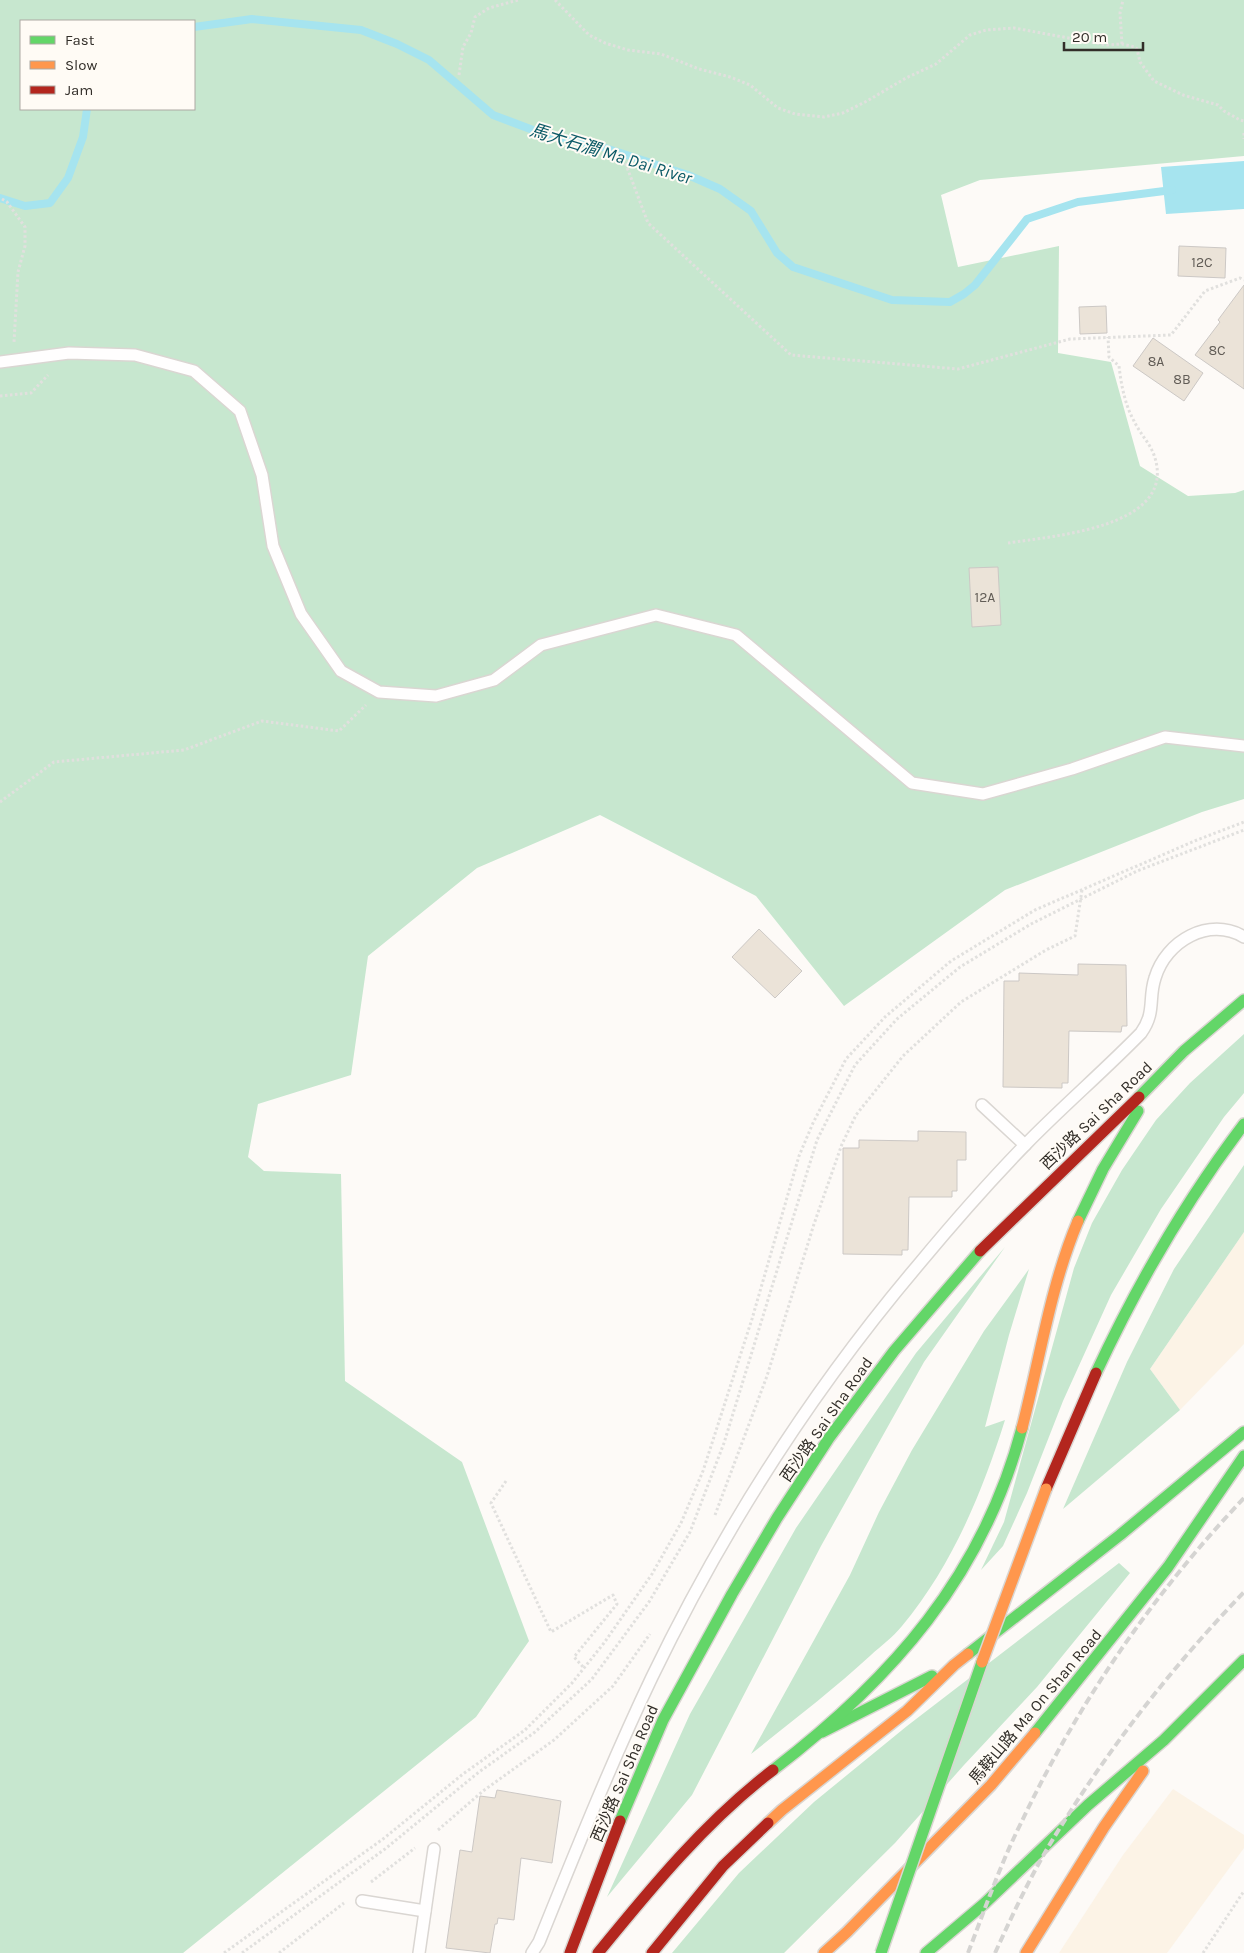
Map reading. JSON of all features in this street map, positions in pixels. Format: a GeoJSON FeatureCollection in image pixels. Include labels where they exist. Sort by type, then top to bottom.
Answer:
{"type":"FeatureCollection","features":[{"type":"Feature","properties":{"kind":"main road","name":"西沙路 Sai Sha Road"},"geometry":{"type":"LineString","coordinates":[[570,1953],[618,1826],[663,1720],[732,1594],[777,1518],[829,1438],[894,1351],[942,1294],[1006,1224],[1168,1069],[1184,1051],[1244,1000]]}},
{"type":"Feature","properties":{"kind":"main road"},"geometry":{"type":"LineString","coordinates":[[598,1953],[648,1893],[709,1825],[762,1778],[822,1732],[885,1672],[936,1613],[978,1544],[1001,1495],[1026,1416],[1060,1271],[1075,1228],[1091,1192],[1121,1137],[1168,1069]]}},
{"type":"Feature","properties":{"kind":"main road"},"geometry":{"type":"LineString","coordinates":[[881,1953],[995,1624],[1046,1489],[1101,1359],[1131,1299],[1178,1216],[1212,1166],[1244,1124]]}},
{"type":"Feature","properties":{"kind":"main road"},"geometry":{"type":"LineString","coordinates":[[652,1953],[723,1866],[748,1840],[782,1810],[907,1712],[954,1665],[1120,1535],[1244,1432]]}},
{"type":"Feature","properties":{"kind":"main road","name":"馬鞍山路 Ma On Shan Road"},"geometry":{"type":"LineString","coordinates":[[824,1953],[847,1932],[991,1785],[1057,1708],[1168,1567],[1244,1456]]}},
{"type":"Feature","properties":{"kind":"main road"},"geometry":{"type":"LineString","coordinates":[[926,1953],[985,1903],[1088,1805],[1164,1740],[1244,1660]]}},
{"type":"Feature","properties":{"kind":"main road"},"geometry":{"type":"LineString","coordinates":[[822,1732],[954,1665]]}},
{"type":"Feature","properties":{"kind":"main road"},"geometry":{"type":"LineString","coordinates":[[1026,1953],[1104,1827],[1164,1740]]}},
{"type":"Feature","properties":{"kind":"lane"},"geometry":{"type":"LineString","coordinates":[[0,362],[69,353],[135,355],[194,371],[240,411],[262,475],[273,546],[301,614],[341,671],[379,692],[436,696],[494,680],[542,645],[656,615],[736,635],[912,782],[983,794],[1072,770],[1165,737],[1244,746]]}},
{"type":"Feature","properties":{"kind":"lane"},"geometry":{"type":"LineString","coordinates":[[532,1953],[539,1942],[618,1750],[653,1676],[690,1604],[730,1533],[818,1396],[866,1330],[970,1204],[1025,1145],[1141,1033],[1150,1017],[1155,977],[1166,956],[1177,945],[1200,931],[1212,928],[1225,929],[1244,937]]}},
{"type":"Feature","properties":{"kind":"lane"},"geometry":{"type":"LineString","coordinates":[[982,1105],[1025,1145]]}},
{"type":"Feature","properties":{"kind":"lane"},"geometry":{"type":"LineString","coordinates":[[419,1953],[434,1849]]}},
{"type":"Feature","properties":{"kind":"lane"},"geometry":{"type":"LineString","coordinates":[[362,1902],[425,1911]]}},
{"type":"Feature","properties":{"kind":"path"},"geometry":{"type":"LineString","coordinates":[[459,75],[463,47],[471,33],[475,17],[489,8],[518,0]]}},
{"type":"Feature","properties":{"kind":"path"},"geometry":{"type":"LineString","coordinates":[[555,0],[589,35],[605,43],[628,50],[661,54],[699,69],[730,76],[750,85],[778,108],[795,114],[824,117],[843,113],[868,101],[906,78],[936,64],[970,35],[986,30],[1014,28],[1107,45],[1122,44],[1135,47],[1140,62],[1154,81],[1183,95],[1218,105],[1224,111],[1244,120]]}},
{"type":"Feature","properties":{"kind":"path"},"geometry":{"type":"LineString","coordinates":[[1122,44],[1120,13],[1124,0]]}},
{"type":"Feature","properties":{"kind":"path"},"geometry":{"type":"LineString","coordinates":[[1244,133],[1244,138]]}},
{"type":"Feature","properties":{"kind":"path"},"geometry":{"type":"LineString","coordinates":[[622,154],[648,223],[791,355],[958,368],[1070,339],[1171,335],[1205,291],[1240,278],[1244,280]]}},
{"type":"Feature","properties":{"kind":"path"},"geometry":{"type":"LineString","coordinates":[[2,199],[25,228],[25,246],[18,272],[14,347]]}},
{"type":"Feature","properties":{"kind":"path"},"geometry":{"type":"LineString","coordinates":[[1008,543],[1080,531],[1115,521],[1142,505],[1154,488],[1157,468],[1155,459],[1130,412],[1119,366],[1109,357],[1108,337]]}},
{"type":"Feature","properties":{"kind":"path"},"geometry":{"type":"LineString","coordinates":[[0,396],[31,393],[69,353]]}},
{"type":"Feature","properties":{"kind":"path"},"geometry":{"type":"LineString","coordinates":[[0,802],[54,762],[184,750],[262,721],[339,731],[379,692]]}},
{"type":"Feature","properties":{"kind":"path"},"geometry":{"type":"LineString","coordinates":[[224,1953],[382,1839],[463,1774],[525,1730],[572,1683],[652,1574],[681,1523],[703,1471],[752,1318],[799,1156],[813,1123],[846,1059],[885,1018],[952,961],[1035,910],[1197,840],[1244,822]]}},
{"type":"Feature","properties":{"kind":"path"},"geometry":{"type":"LineString","coordinates":[[242,1953],[384,1849],[479,1772],[535,1732],[592,1679],[649,1602],[690,1532],[724,1443],[817,1140],[855,1065],[897,1019],[960,967],[1031,924],[1138,871],[1244,830]]}},
{"type":"Feature","properties":{"kind":"path"},"geometry":{"type":"LineString","coordinates":[[713,1521],[767,1376],[820,1206],[842,1144],[856,1115],[903,1056],[961,1002],[1046,950],[1075,936],[1082,890]]}},
{"type":"Feature","properties":{"kind":"path"},"geometry":{"type":"LineString","coordinates":[[506,1481],[491,1503],[552,1632],[613,1595],[618,1604],[574,1657],[584,1668]]}},
{"type":"Feature","properties":{"kind":"path"},"geometry":{"type":"LineString","coordinates":[[437,1831],[483,1791],[554,1740],[613,1686],[652,1632]]}},
{"type":"Feature","properties":{"kind":"path"},"geometry":{"type":"LineString","coordinates":[[366,1886],[421,1843]]}},
{"type":"Feature","properties":{"kind":"path"},"geometry":{"type":"LineString","coordinates":[[1203,1953],[1244,1891]]}},
{"type":"Feature","properties":{"kind":"path"},"geometry":{"type":"LineString","coordinates":[[279,1953],[350,1898]]}},
{"type":"Feature","properties":{"kind":"shaded area"},"geometry":{"type":"Polygon","coordinates":[[[1244,1232],[1244,1344],[1180,1410],[1150,1369],[1244,1232]]]}},
{"type":"Feature","properties":{"kind":"shaded area"},"geometry":{"type":"Polygon","coordinates":[[[1173,1789],[1244,1835],[1244,1848],[1167,1953],[1059,1953],[1123,1855],[1173,1789]]]}},
{"type":"Feature","properties":{"kind":"green space"},"geometry":{"type":"Polygon","coordinates":[[[0,0],[1244,0],[1244,156],[980,180],[941,195],[958,267],[1059,246],[1058,353],[1111,362],[1140,466],[1188,496],[1235,493],[1244,490],[1244,799],[1202,812],[1005,890],[844,1006],[756,896],[600,815],[477,868],[368,956],[351,1075],[258,1104],[248,1157],[264,1171],[341,1174],[345,1381],[462,1462],[529,1641],[476,1717],[183,1953],[0,1953],[0,0]]]}},
{"type":"Feature","properties":{"kind":"green space"},"geometry":{"type":"Polygon","coordinates":[[[1244,1034],[1244,1093],[1224,1117],[1161,1209],[1111,1295],[1063,1401],[1027,1493],[1003,1546],[981,1570],[1004,1522],[1074,1268],[1092,1223],[1122,1170],[1156,1120],[1190,1083],[1244,1034]]]}},
{"type":"Feature","properties":{"kind":"green space"},"geometry":{"type":"Polygon","coordinates":[[[1244,1165],[1244,1232],[1150,1369],[1180,1410],[1063,1509],[1127,1362],[1174,1269],[1244,1165]]]}},
{"type":"Feature","properties":{"kind":"green space"},"geometry":{"type":"Polygon","coordinates":[[[1005,1247],[924,1362],[821,1546],[692,1795],[607,1897],[690,1714],[796,1528],[916,1353],[1005,1247]]]}},
{"type":"Feature","properties":{"kind":"green space"},"geometry":{"type":"Polygon","coordinates":[[[1029,1269],[1009,1335],[985,1427],[1005,1420],[986,1475],[964,1528],[936,1579],[920,1603],[895,1634],[827,1693],[751,1754],[850,1575],[879,1512],[912,1450],[984,1331],[1029,1269]]]}},
{"type":"Feature","properties":{"kind":"green space"},"geometry":{"type":"Polygon","coordinates":[[[1119,1563],[1130,1573],[1037,1687],[895,1843],[784,1953],[672,1953],[739,1873],[814,1802],[907,1726],[1119,1563]]]}},
{"type":"Feature","properties":{"kind":"water"},"geometry":{"type":"Polygon","coordinates":[[[1244,161],[1244,209],[1166,214],[1161,167],[1244,161]]]}},
{"type":"Feature","properties":{"kind":"building"},"geometry":{"type":"Polygon","coordinates":[[[1179,246],[1226,248],[1225,278],[1178,276],[1179,246]]]}},
{"type":"Feature","properties":{"kind":"building"},"geometry":{"type":"Polygon","coordinates":[[[1244,285],[1244,389],[1195,355],[1220,322],[1218,320],[1244,285]]]}},
{"type":"Feature","properties":{"kind":"building"},"geometry":{"type":"Polygon","coordinates":[[[1106,306],[1107,333],[1080,334],[1079,307],[1106,306]]]}},
{"type":"Feature","properties":{"kind":"building"},"geometry":{"type":"Polygon","coordinates":[[[1153,338],[1203,373],[1184,401],[1133,366],[1153,338]]]}},
{"type":"Feature","properties":{"kind":"building"},"geometry":{"type":"Polygon","coordinates":[[[998,567],[1001,625],[972,627],[969,568],[998,567]]]}},
{"type":"Feature","properties":{"kind":"building"},"geometry":{"type":"Polygon","coordinates":[[[759,929],[802,971],[775,998],[732,957],[759,929]]]}},
{"type":"Feature","properties":{"kind":"building"},"geometry":{"type":"Polygon","coordinates":[[[1078,964],[1126,965],[1127,1026],[1122,1026],[1121,1032],[1069,1031],[1068,1083],[1062,1083],[1062,1088],[1003,1087],[1004,981],[1019,981],[1019,973],[1078,975],[1078,964]]]}},
{"type":"Feature","properties":{"kind":"building"},"geometry":{"type":"Polygon","coordinates":[[[918,1131],[966,1132],[966,1160],[957,1160],[957,1191],[952,1191],[952,1197],[909,1197],[908,1250],[902,1250],[902,1255],[843,1254],[843,1148],[859,1148],[859,1140],[918,1141],[918,1131]]]}},
{"type":"Feature","properties":{"kind":"building"},"geometry":{"type":"Polygon","coordinates":[[[497,1790],[561,1801],[552,1863],[521,1858],[514,1920],[498,1918],[497,1924],[495,1924],[490,1953],[446,1948],[460,1850],[472,1852],[480,1796],[495,1798],[497,1790]]]}},
{"type":"Feature","properties":{"kind":"waterway","name":"馬大石澗 Ma Dai River"},"geometry":{"type":"LineString","coordinates":[[195,27],[252,19],[361,30],[397,44],[429,60],[493,115],[541,133],[599,146],[688,175],[720,189],[751,211],[777,253],[793,267],[892,300],[950,302],[964,294],[975,285],[1027,219],[1078,202],[1172,190]]}},
{"type":"Feature","properties":{"kind":"waterway","name":"馬大石澗 Ma Dai River"},"geometry":{"type":"LineString","coordinates":[[0,198],[25,206],[50,203],[68,178],[83,137],[87,110]]}},
{"type":"Feature","properties":{"kind":"railway"},"geometry":{"type":"LineString","coordinates":[[968,1953],[1013,1839],[1067,1735],[1148,1611],[1179,1572],[1244,1498]]}},
{"type":"Feature","properties":{"kind":"railway"},"geometry":{"type":"LineString","coordinates":[[995,1953],[1042,1857],[1093,1777],[1140,1713],[1190,1651],[1244,1592]]}},
{"type":"Feature","properties":{"kind":"traffic: fast"},"geometry":{"type":"LineString","coordinates":[[1139,1097],[1184,1051],[1244,1000]]}},
{"type":"Feature","properties":{"kind":"traffic: fast"},"geometry":{"type":"LineString","coordinates":[[1078,1221],[1103,1169],[1138,1111]]}},
{"type":"Feature","properties":{"kind":"traffic: fast"},"geometry":{"type":"LineString","coordinates":[[1096,1373],[1128,1307],[1163,1244],[1201,1184],[1244,1124]]}},
{"type":"Feature","properties":{"kind":"traffic: fast"},"geometry":{"type":"LineString","coordinates":[[620,1821],[663,1720],[732,1594],[777,1518],[829,1438],[894,1351],[980,1251]]}},
{"type":"Feature","properties":{"kind":"traffic: fast"},"geometry":{"type":"LineString","coordinates":[[773,1770],[857,1699],[894,1661],[928,1620],[957,1577],[983,1531],[1005,1481],[1022,1428]]}},
{"type":"Feature","properties":{"kind":"traffic: fast"},"geometry":{"type":"LineString","coordinates":[[968,1654],[1120,1535],[1244,1432]]}},
{"type":"Feature","properties":{"kind":"traffic: fast"},"geometry":{"type":"LineString","coordinates":[[1035,1733],[1168,1567],[1244,1456]]}},
{"type":"Feature","properties":{"kind":"traffic: fast"},"geometry":{"type":"LineString","coordinates":[[926,1953],[985,1903],[1088,1805],[1164,1740],[1244,1660]]}},
{"type":"Feature","properties":{"kind":"traffic: fast"},"geometry":{"type":"LineString","coordinates":[[881,1953],[982,1662]]}},
{"type":"Feature","properties":{"kind":"traffic: fast"},"geometry":{"type":"LineString","coordinates":[[822,1732],[932,1676]]}},
{"type":"Feature","properties":{"kind":"traffic: slow"},"geometry":{"type":"LineString","coordinates":[[1022,1428],[1060,1271],[1078,1221]]}},
{"type":"Feature","properties":{"kind":"traffic: slow"},"geometry":{"type":"LineString","coordinates":[[982,1662],[1046,1489]]}},
{"type":"Feature","properties":{"kind":"traffic: slow"},"geometry":{"type":"LineString","coordinates":[[768,1823],[907,1711],[954,1665],[968,1654]]}},
{"type":"Feature","properties":{"kind":"traffic: slow"},"geometry":{"type":"LineString","coordinates":[[824,1953],[847,1932],[991,1785],[1035,1733]]}},
{"type":"Feature","properties":{"kind":"traffic: slow"},"geometry":{"type":"LineString","coordinates":[[1026,1953],[1104,1827],[1143,1771]]}},
{"type":"Feature","properties":{"kind":"traffic: jam"},"geometry":{"type":"LineString","coordinates":[[980,1251],[1139,1097]]}},
{"type":"Feature","properties":{"kind":"traffic: jam"},"geometry":{"type":"LineString","coordinates":[[1046,1489],[1096,1373]]}},
{"type":"Feature","properties":{"kind":"traffic: jam"},"geometry":{"type":"LineString","coordinates":[[598,1953],[680,1856],[725,1811],[773,1770]]}},
{"type":"Feature","properties":{"kind":"traffic: jam"},"geometry":{"type":"LineString","coordinates":[[570,1953],[620,1821]]}},
{"type":"Feature","properties":{"kind":"traffic: jam"},"geometry":{"type":"LineString","coordinates":[[652,1953],[723,1866],[768,1823]]}}]}
